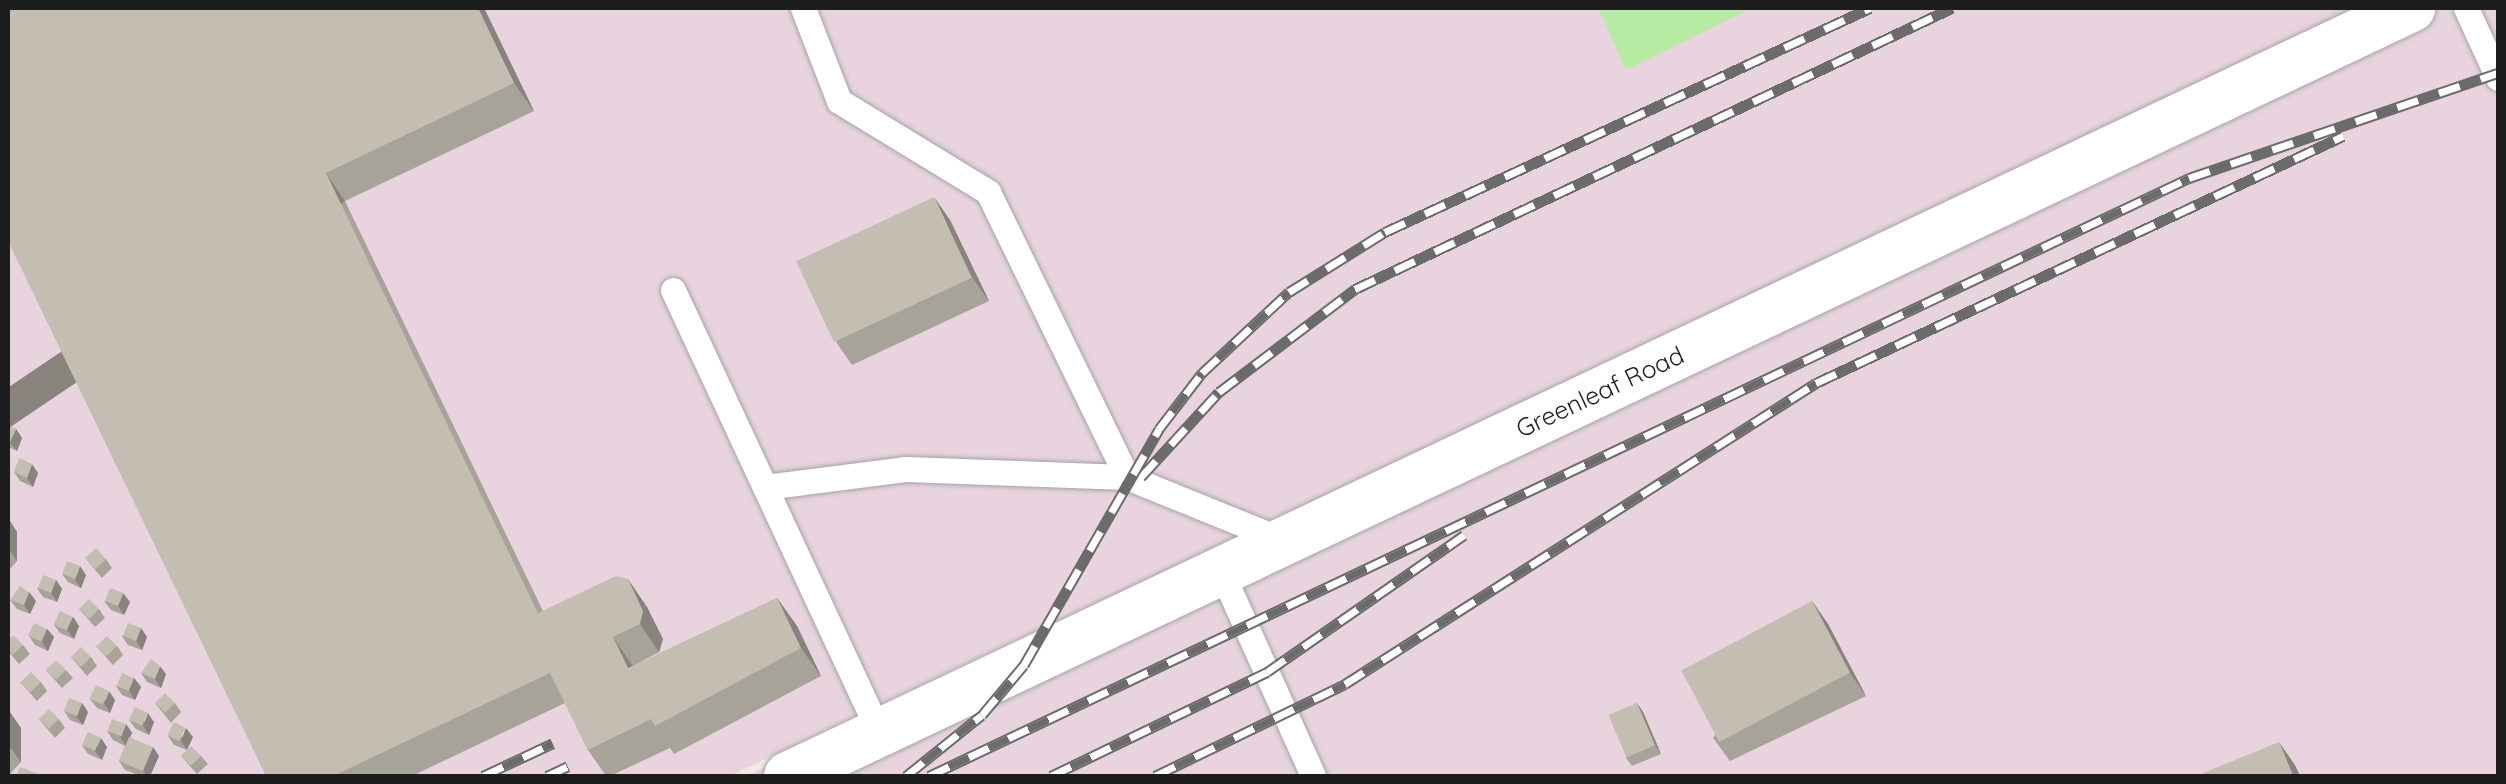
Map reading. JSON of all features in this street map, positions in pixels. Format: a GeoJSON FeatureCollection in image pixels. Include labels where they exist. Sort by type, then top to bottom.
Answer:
{"type":"FeatureCollection","features":[{"type":"Feature","properties":{"kind":"street","name":"Greenleaf Road"},"geometry":{"type":"LineString","coordinates":[[788,776],[2411,8]]}},
{"type":"Feature","properties":{"kind":"lane"},"geometry":{"type":"LineString","coordinates":[[803,8],[839,102],[988,192],[1127,477]]}},
{"type":"Feature","properties":{"kind":"lane"},"geometry":{"type":"LineString","coordinates":[[2466,8],[2498,78]]}},
{"type":"Feature","properties":{"kind":"lane"},"geometry":{"type":"LineString","coordinates":[[673,290],[880,733]]}},
{"type":"Feature","properties":{"kind":"lane"},"geometry":{"type":"LineString","coordinates":[[765,486],[905,469],[1127,477],[1286,541]]}},
{"type":"Feature","properties":{"kind":"lane"},"geometry":{"type":"LineString","coordinates":[[1221,570],[1313,776]]}},
{"type":"Feature","properties":{"kind":"shaded area"},"geometry":{"type":"Polygon","coordinates":[[[8,8],[2498,8],[2498,776],[747,776],[1100,600],[730,776],[8,776],[8,8]]]}},
{"type":"Feature","properties":{"kind":"green space"},"geometry":{"type":"Polygon","coordinates":[[[1598,8],[1752,8],[1626,70],[1598,8]]]}},
{"type":"Feature","properties":{"kind":"building"},"geometry":{"type":"Polygon","coordinates":[[[8,8],[478,8],[514,83],[326,173],[538,613],[616,576],[628,579],[643,611],[640,624],[613,637],[628,668],[777,598],[801,648],[655,726],[651,719],[588,750],[550,673],[333,776],[266,776],[8,241],[8,8]]]}},
{"type":"Feature","properties":{"kind":"building"},"geometry":{"type":"Polygon","coordinates":[[[934,197],[972,278],[834,342],[796,261],[934,197]]]}},
{"type":"Feature","properties":{"kind":"building"},"geometry":{"type":"Polygon","coordinates":[[[8,426],[16,429],[10,442],[8,441],[8,426]]]}},
{"type":"Feature","properties":{"kind":"building"},"geometry":{"type":"Polygon","coordinates":[[[19,458],[32,464],[27,478],[14,472],[19,458]]]}},
{"type":"Feature","properties":{"kind":"building"},"geometry":{"type":"Polygon","coordinates":[[[96,548],[106,559],[95,569],[85,558],[96,548]]]}},
{"type":"Feature","properties":{"kind":"building"},"geometry":{"type":"Polygon","coordinates":[[[67,561],[80,566],[75,579],[62,574],[67,561]]]}},
{"type":"Feature","properties":{"kind":"building"},"geometry":{"type":"Polygon","coordinates":[[[43,575],[56,580],[51,593],[38,588],[43,575]]]}},
{"type":"Feature","properties":{"kind":"building"},"geometry":{"type":"Polygon","coordinates":[[[20,586],[29,592],[24,605],[10,600],[20,586]]]}},
{"type":"Feature","properties":{"kind":"building"},"geometry":{"type":"Polygon","coordinates":[[[110,588],[123,593],[118,606],[105,601],[110,588]]]}},
{"type":"Feature","properties":{"kind":"building"},"geometry":{"type":"Polygon","coordinates":[[[89,599],[99,609],[89,619],[79,609],[89,599]]]}},
{"type":"Feature","properties":{"kind":"building"},"geometry":{"type":"Polygon","coordinates":[[[1812,601],[1850,673],[1719,742],[1681,670],[1812,601]]]}},
{"type":"Feature","properties":{"kind":"building"},"geometry":{"type":"Polygon","coordinates":[[[60,611],[73,617],[66,631],[54,625],[60,611]]]}},
{"type":"Feature","properties":{"kind":"building"},"geometry":{"type":"Polygon","coordinates":[[[34,623],[47,629],[41,642],[28,636],[34,623]]]}},
{"type":"Feature","properties":{"kind":"building"},"geometry":{"type":"Polygon","coordinates":[[[128,623],[141,628],[136,641],[123,636],[128,623]]]}},
{"type":"Feature","properties":{"kind":"building"},"geometry":{"type":"Polygon","coordinates":[[[13,635],[23,645],[13,655],[8,641],[13,635]]]}},
{"type":"Feature","properties":{"kind":"building"},"geometry":{"type":"Polygon","coordinates":[[[107,636],[117,646],[106,657],[96,647],[107,636]]]}},
{"type":"Feature","properties":{"kind":"building"},"geometry":{"type":"Polygon","coordinates":[[[81,647],[91,657],[81,667],[71,657],[81,647]]]}},
{"type":"Feature","properties":{"kind":"building"},"geometry":{"type":"Polygon","coordinates":[[[151,659],[160,666],[155,679],[141,673],[151,659]]]}},
{"type":"Feature","properties":{"kind":"building"},"geometry":{"type":"Polygon","coordinates":[[[56,660],[66,670],[56,680],[46,670],[56,660]]]}},
{"type":"Feature","properties":{"kind":"building"},"geometry":{"type":"Polygon","coordinates":[[[31,672],[41,682],[30,693],[20,683],[31,672]]]}},
{"type":"Feature","properties":{"kind":"building"},"geometry":{"type":"Polygon","coordinates":[[[122,673],[134,678],[128,691],[117,686],[122,673]]]}},
{"type":"Feature","properties":{"kind":"building"},"geometry":{"type":"Polygon","coordinates":[[[96,685],[109,691],[102,705],[90,699],[96,685]]]}},
{"type":"Feature","properties":{"kind":"building"},"geometry":{"type":"Polygon","coordinates":[[[165,693],[175,703],[165,713],[155,703],[165,693]]]}},
{"type":"Feature","properties":{"kind":"building"},"geometry":{"type":"Polygon","coordinates":[[[69,698],[82,703],[77,716],[64,711],[69,698]]]}},
{"type":"Feature","properties":{"kind":"building"},"geometry":{"type":"Polygon","coordinates":[[[1637,703],[1655,745],[1626,757],[1608,715],[1637,703]]]}},
{"type":"Feature","properties":{"kind":"building"},"geometry":{"type":"Polygon","coordinates":[[[135,707],[148,713],[142,726],[129,720],[135,707]]]}},
{"type":"Feature","properties":{"kind":"building"},"geometry":{"type":"Polygon","coordinates":[[[49,709],[59,719],[49,729],[39,719],[49,709]]]}},
{"type":"Feature","properties":{"kind":"building"},"geometry":{"type":"Polygon","coordinates":[[[112,719],[126,724],[122,736],[108,731],[112,719]]]}},
{"type":"Feature","properties":{"kind":"building"},"geometry":{"type":"Polygon","coordinates":[[[174,722],[186,728],[179,741],[167,735],[174,722]]]}},
{"type":"Feature","properties":{"kind":"building"},"geometry":{"type":"Polygon","coordinates":[[[88,732],[101,738],[95,751],[82,745],[88,732]]]}},
{"type":"Feature","properties":{"kind":"building"},"geometry":{"type":"Polygon","coordinates":[[[129,737],[153,747],[143,771],[119,761],[129,737]]]}},
{"type":"Feature","properties":{"kind":"building"},"geometry":{"type":"Polygon","coordinates":[[[2279,742],[2293,776],[2196,776],[2279,742]]]}},
{"type":"Feature","properties":{"kind":"building"},"geometry":{"type":"Polygon","coordinates":[[[191,746],[201,756],[191,766],[181,756],[191,746]]]}},
{"type":"Feature","properties":{"kind":"building"},"geometry":{"type":"Polygon","coordinates":[[[20,767],[43,776],[16,776],[20,767]]]}},
{"type":"Feature","properties":{"kind":"railway"},"geometry":{"type":"LineString","coordinates":[[906,776],[982,715],[1024,665],[1159,429],[1202,373],[1289,292],[1385,232],[1870,8]]}},
{"type":"Feature","properties":{"kind":"railway"},"geometry":{"type":"LineString","coordinates":[[1141,477],[1219,392],[1355,289],[1952,8]]}},
{"type":"Feature","properties":{"kind":"railway"},"geometry":{"type":"LineString","coordinates":[[929,776],[2189,178],[2498,73]]}},
{"type":"Feature","properties":{"kind":"railway"},"geometry":{"type":"LineString","coordinates":[[1155,776],[1345,684],[1816,383],[2343,136]]}},
{"type":"Feature","properties":{"kind":"railway"},"geometry":{"type":"LineString","coordinates":[[1051,776],[1267,672],[1464,535]]}},
{"type":"Feature","properties":{"kind":"railway"},"geometry":{"type":"LineString","coordinates":[[483,776],[553,743]]}},
{"type":"Feature","properties":{"kind":"railway"},"geometry":{"type":"LineString","coordinates":[[547,776],[568,766]]}}]}
